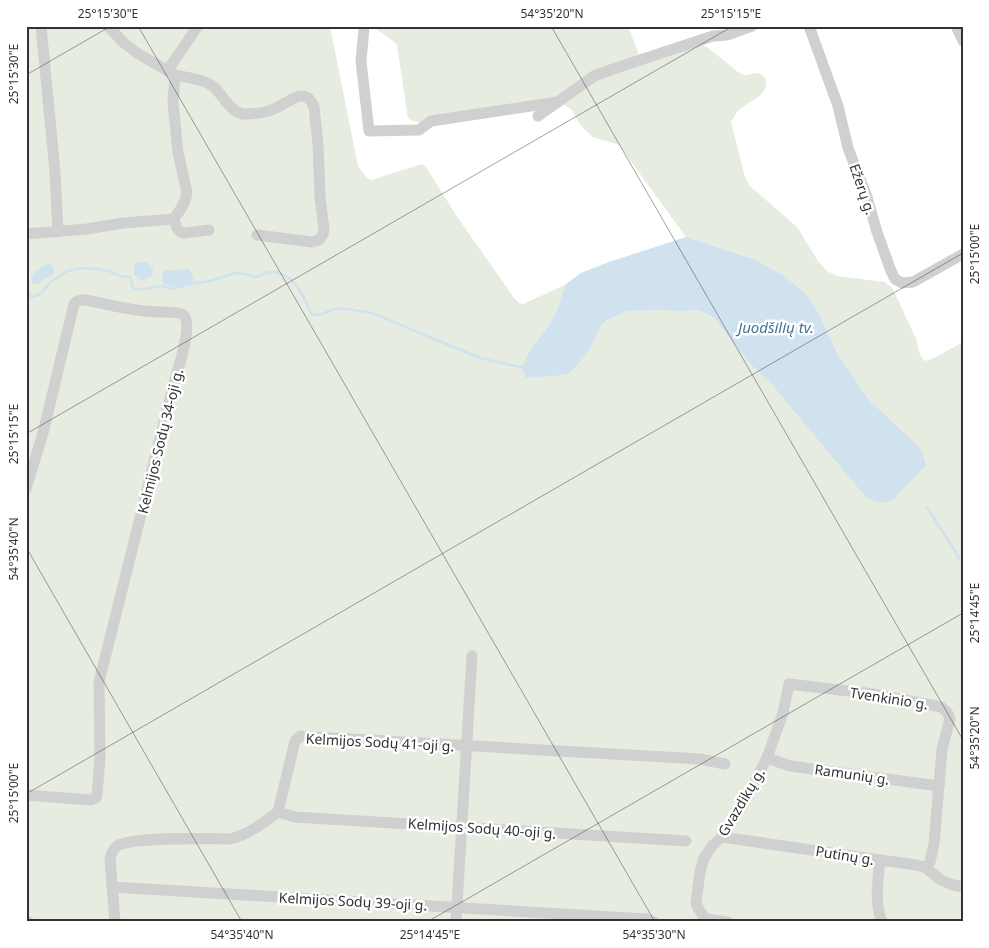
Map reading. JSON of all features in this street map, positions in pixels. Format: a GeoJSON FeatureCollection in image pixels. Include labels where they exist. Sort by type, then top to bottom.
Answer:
{"type":"FeatureCollection","features":[{"type":"Feature","properties":{"kind":"street"},"geometry":{"type":"LineString","coordinates":[[41,26],[56,172],[58,232]]}},
{"type":"Feature","properties":{"kind":"street"},"geometry":{"type":"LineString","coordinates":[[108,26],[124,43],[137,53],[171,73],[206,83],[214,88],[239,113],[269,111],[301,96],[312,102],[318,144],[320,197],[324,223],[323,234],[319,240],[312,242],[256,235]]}},
{"type":"Feature","properties":{"kind":"street"},"geometry":{"type":"LineString","coordinates":[[174,219],[186,202],[186,198],[178,152],[171,73],[198,26]]}},
{"type":"Feature","properties":{"kind":"street"},"geometry":{"type":"LineString","coordinates":[[538,116],[594,76],[713,36],[727,35],[752,26]]}},
{"type":"Feature","properties":{"kind":"street","name":"Ežerų g."},"geometry":{"type":"LineString","coordinates":[[808,26],[838,106],[848,148],[867,196],[876,232],[895,279],[902,283],[913,282],[963,254]]}},
{"type":"Feature","properties":{"kind":"street"},"geometry":{"type":"LineString","coordinates":[[956,26],[963,41]]}},
{"type":"Feature","properties":{"kind":"street"},"geometry":{"type":"LineString","coordinates":[[363,27],[361,61],[369,131],[419,130],[430,121],[558,102]]}},
{"type":"Feature","properties":{"kind":"street"},"geometry":{"type":"LineString","coordinates":[[26,234],[174,219]]}},
{"type":"Feature","properties":{"kind":"street"},"geometry":{"type":"LineString","coordinates":[[174,219],[176,226],[184,233],[208,230]]}},
{"type":"Feature","properties":{"kind":"street","name":"Kelmijos Sodų 34-oji g."},"geometry":{"type":"LineString","coordinates":[[26,489],[42,434],[74,304],[81,299],[144,311],[182,314],[185,316],[187,322],[184,350],[173,386],[99,682],[100,758],[96,798],[91,800],[26,795]]}},
{"type":"Feature","properties":{"kind":"street"},"geometry":{"type":"LineString","coordinates":[[456,922],[472,656]]}},
{"type":"Feature","properties":{"kind":"street","name":"Gvazdikų g."},"geometry":{"type":"LineString","coordinates":[[728,922],[704,917],[698,908],[696,903],[700,872],[704,858],[712,846],[722,837],[744,803],[767,758],[784,713],[790,684]]}},
{"type":"Feature","properties":{"kind":"street","name":"Tvenkinio g."},"geometry":{"type":"LineString","coordinates":[[790,684],[874,694],[944,709],[950,720],[942,749],[934,844],[932,856],[926,868]]}},
{"type":"Feature","properties":{"kind":"street","name":"Kelmijos Sodų 41-oji g."},"geometry":{"type":"LineString","coordinates":[[278,812],[295,741],[300,736],[700,759],[725,764]]}},
{"type":"Feature","properties":{"kind":"street","name":"Ramunių g."},"geometry":{"type":"LineString","coordinates":[[767,758],[790,766],[938,786]]}},
{"type":"Feature","properties":{"kind":"street"},"geometry":{"type":"LineString","coordinates":[[115,922],[110,859],[113,850],[121,844],[140,840],[237,838],[278,812]]}},
{"type":"Feature","properties":{"kind":"street","name":"Kelmijos Sodų 40-oji g."},"geometry":{"type":"LineString","coordinates":[[278,812],[295,817],[686,841]]}},
{"type":"Feature","properties":{"kind":"street","name":"Putinų g."},"geometry":{"type":"LineString","coordinates":[[722,837],[916,864],[926,868],[941,880],[963,887]]}},
{"type":"Feature","properties":{"kind":"street"},"geometry":{"type":"LineString","coordinates":[[880,860],[877,901],[878,912],[882,922]]}},
{"type":"Feature","properties":{"kind":"street","name":"Kelmijos Sodų 39-oji g."},"geometry":{"type":"LineString","coordinates":[[112,887],[646,919],[654,922]]}},
{"type":"Feature","properties":{"kind":"shaded area"},"geometry":{"type":"Polygon","coordinates":[[[26,26],[330,26],[358,166],[366,177],[371,180],[422,164],[426,167],[458,218],[519,303],[523,304],[565,285],[556,313],[545,331],[526,378],[554,376],[602,324],[627,311],[701,311],[714,318],[749,363],[773,386],[863,494],[894,499],[926,466],[925,458],[869,400],[838,355],[823,322],[753,259],[686,237],[619,145],[593,137],[581,126],[571,109],[558,102],[550,100],[420,122],[412,121],[408,118],[397,45],[384,34],[368,26],[628,26],[643,65],[701,45],[707,47],[738,72],[744,75],[759,73],[766,78],[766,84],[761,94],[742,107],[731,122],[745,177],[750,186],[797,227],[818,261],[827,271],[837,276],[885,282],[893,289],[917,341],[920,355],[925,361],[963,342],[963,922],[26,922],[26,26]]]}},
{"type":"Feature","properties":{"kind":"water","name":"Juodšilių tv."},"geometry":{"type":"Polygon","coordinates":[[[686,237],[753,259],[781,274],[808,296],[823,322],[838,355],[869,400],[919,447],[925,459],[926,466],[894,499],[877,502],[863,494],[773,386],[749,363],[714,318],[701,311],[627,311],[602,324],[586,355],[569,373],[526,378],[522,368],[529,353],[556,313],[565,285],[581,273],[686,237]]]}},
{"type":"Feature","properties":{"kind":"water"},"geometry":{"type":"Polygon","coordinates":[[[138,262],[146,262],[153,270],[151,276],[142,281],[134,274],[134,266],[138,262]]]}},
{"type":"Feature","properties":{"kind":"water"},"geometry":{"type":"Polygon","coordinates":[[[49,264],[52,265],[54,273],[37,284],[33,284],[31,279],[35,272],[49,264]]]}},
{"type":"Feature","properties":{"kind":"water"},"geometry":{"type":"Polygon","coordinates":[[[189,269],[193,284],[175,286],[164,284],[162,281],[164,271],[189,269]]]}},
{"type":"Feature","properties":{"kind":"waterway"},"geometry":{"type":"LineString","coordinates":[[26,292],[32,297],[37,296],[51,282],[67,271],[83,268],[109,271],[120,276],[129,277],[131,278],[132,287],[136,289],[157,286],[173,289],[184,285]]}},
{"type":"Feature","properties":{"kind":"waterway"},"geometry":{"type":"LineString","coordinates":[[190,284],[210,281],[235,273],[257,277],[268,272],[280,273],[288,277],[295,284],[312,315],[322,314],[334,309],[372,313],[480,358],[524,368]]}},
{"type":"Feature","properties":{"kind":"waterway"},"geometry":{"type":"LineString","coordinates":[[927,507],[963,564]]}}]}
